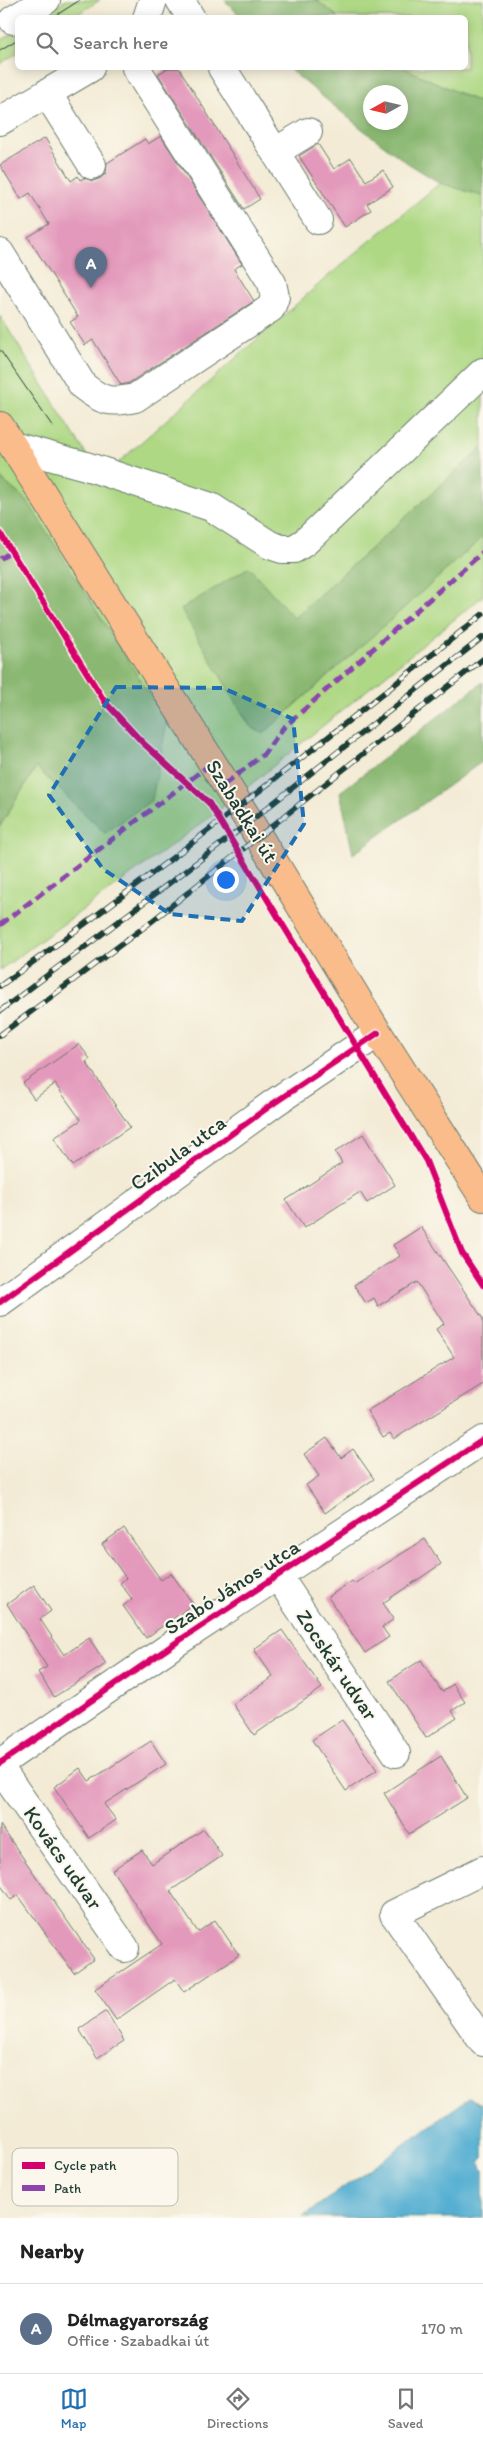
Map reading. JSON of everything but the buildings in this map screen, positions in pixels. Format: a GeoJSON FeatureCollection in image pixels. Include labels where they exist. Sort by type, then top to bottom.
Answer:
{"type":"FeatureCollection","features":[{"type":"Feature","properties":{"kind":"main road","name":"Szabadkai út"},"geometry":{"type":"LineString","coordinates":[[7,436],[258,837],[378,1033],[483,1197]]}},
{"type":"Feature","properties":{"kind":"street"},"geometry":{"type":"LineString","coordinates":[[21,15],[46,0]]}},
{"type":"Feature","properties":{"kind":"street"},"geometry":{"type":"LineString","coordinates":[[148,15],[153,0]]}},
{"type":"Feature","properties":{"kind":"street"},"geometry":{"type":"LineString","coordinates":[[180,0],[189,15]]}},
{"type":"Feature","properties":{"kind":"street"},"geometry":{"type":"LineString","coordinates":[[0,121],[87,70]]}},
{"type":"Feature","properties":{"kind":"street"},"geometry":{"type":"LineString","coordinates":[[0,253],[83,386],[98,398],[116,402],[135,398],[271,308],[274,303],[275,289],[272,283],[137,70]]}},
{"type":"Feature","properties":{"kind":"street"},"geometry":{"type":"LineString","coordinates":[[223,70],[318,220]]}},
{"type":"Feature","properties":{"kind":"street"},"geometry":{"type":"LineString","coordinates":[[47,93],[92,165]]}},
{"type":"Feature","properties":{"kind":"street"},"geometry":{"type":"LineString","coordinates":[[275,152],[308,132]]}},
{"type":"Feature","properties":{"kind":"street"},"geometry":{"type":"LineString","coordinates":[[7,436],[86,466],[211,507],[270,544],[282,549],[294,549],[305,542],[483,372]]}},
{"type":"Feature","properties":{"kind":"street","name":"Czibula utca"},"geometry":{"type":"LineString","coordinates":[[0,1302],[274,1103],[378,1033]]}},
{"type":"Feature","properties":{"kind":"street","name":"Szabó János utca"},"geometry":{"type":"LineString","coordinates":[[0,1763],[177,1642],[483,1440]]}},
{"type":"Feature","properties":{"kind":"street","name":"Zocskár udvar"},"geometry":{"type":"LineString","coordinates":[[278,1576],[396,1753]]}},
{"type":"Feature","properties":{"kind":"street","name":"Kovács udvar"},"geometry":{"type":"LineString","coordinates":[[0,1768],[125,1948]]}},
{"type":"Feature","properties":{"kind":"street"},"geometry":{"type":"LineString","coordinates":[[483,1870],[394,1914],[483,2042]]}},
{"type":"Feature","properties":{"kind":"highlighted area"},"geometry":{"type":"Polygon","coordinates":[[[116,687],[223,688],[293,719],[304,824],[242,921],[170,914],[103,869],[49,795],[116,687]]]}},
{"type":"Feature","properties":{"kind":"green space"},"geometry":{"type":"Polygon","coordinates":[[[66,0],[100,0],[76,15],[44,15],[66,0]]]}},
{"type":"Feature","properties":{"kind":"green space"},"geometry":{"type":"Polygon","coordinates":[[[224,0],[316,0],[335,15],[239,15],[224,0]]]}},
{"type":"Feature","properties":{"kind":"green space"},"geometry":{"type":"Polygon","coordinates":[[[316,0],[483,0],[483,104],[408,70],[468,70],[468,15],[335,15],[316,0]]]}},
{"type":"Feature","properties":{"kind":"green space"},"geometry":{"type":"Polygon","coordinates":[[[15,32],[15,54],[0,64],[0,41],[15,32]]]}},
{"type":"Feature","properties":{"kind":"green space"},"geometry":{"type":"Polygon","coordinates":[[[290,70],[408,70],[483,104],[483,196],[440,183],[406,162],[364,130],[408,130],[408,85],[363,85],[363,130],[290,70]]]}},
{"type":"Feature","properties":{"kind":"green space"},"geometry":{"type":"Polygon","coordinates":[[[440,183],[483,196],[483,447],[294,618],[182,609],[250,726],[263,734],[483,537],[483,596],[213,815],[0,970],[0,826],[36,767],[105,833],[28,502],[0,478],[0,316],[101,478],[327,277],[440,183]]]}},
{"type":"Feature","properties":{"kind":"green space"},"geometry":{"type":"Polygon","coordinates":[[[483,447],[483,537],[263,734],[250,726],[181,609],[249,567],[294,618],[483,447]]]}},
{"type":"Feature","properties":{"kind":"green space"},"geometry":{"type":"Polygon","coordinates":[[[0,478],[28,502],[167,722],[152,800],[105,833],[36,767],[0,826],[0,478]]]}},
{"type":"Feature","properties":{"kind":"green space"},"geometry":{"type":"Polygon","coordinates":[[[483,682],[483,761],[353,854],[340,792],[483,682]]]}},
{"type":"Feature","properties":{"kind":"water"},"geometry":{"type":"Polygon","coordinates":[[[469,2098],[483,2104],[483,2158],[479,2162],[483,2171],[483,2218],[302,2217],[469,2098]]]}},
{"type":"Feature","properties":{"kind":"tram line"},"geometry":{"type":"LineString","coordinates":[[57,15],[80,0]]}},
{"type":"Feature","properties":{"kind":"tram line"},"geometry":{"type":"LineString","coordinates":[[0,50],[15,41]]}},
{"type":"Feature","properties":{"kind":"tram line"},"geometry":{"type":"LineString","coordinates":[[0,350],[53,427]]}},
{"type":"Feature","properties":{"kind":"railway"},"geometry":{"type":"LineString","coordinates":[[0,986],[62,941],[304,756],[483,614]]}},
{"type":"Feature","properties":{"kind":"railway"},"geometry":{"type":"LineString","coordinates":[[0,1011],[229,838],[483,637]]}},
{"type":"Feature","properties":{"kind":"railway"},"geometry":{"type":"LineString","coordinates":[[0,1035],[147,925],[483,659]]}},
{"type":"Feature","properties":{"kind":"marked path"},"geometry":{"type":"LineString","coordinates":[[0,559],[11,552]]}},
{"type":"Feature","properties":{"kind":"marked path"},"geometry":{"type":"LineString","coordinates":[[225,784],[264,754],[283,728],[483,552]]}},
{"type":"Feature","properties":{"kind":"marked path"},"geometry":{"type":"LineString","coordinates":[[0,925],[212,763]]}},
{"type":"Feature","properties":{"kind":"cycle path"},"geometry":{"type":"LineString","coordinates":[[0,533],[105,702],[142,742],[209,803],[426,1161],[462,1253],[483,1285]]}},
{"type":"Feature","properties":{"kind":"cycle path"},"geometry":{"type":"LineString","coordinates":[[0,1302],[274,1103],[378,1033]]}},
{"type":"Feature","properties":{"kind":"cycle path"},"geometry":{"type":"LineString","coordinates":[[0,1763],[177,1642],[483,1440]]}},
{"type":"Feature","properties":{"kind":"place","name":"Délmagyarország"},"geometry":{"type":"Point","coordinates":[91,288]}}]}
